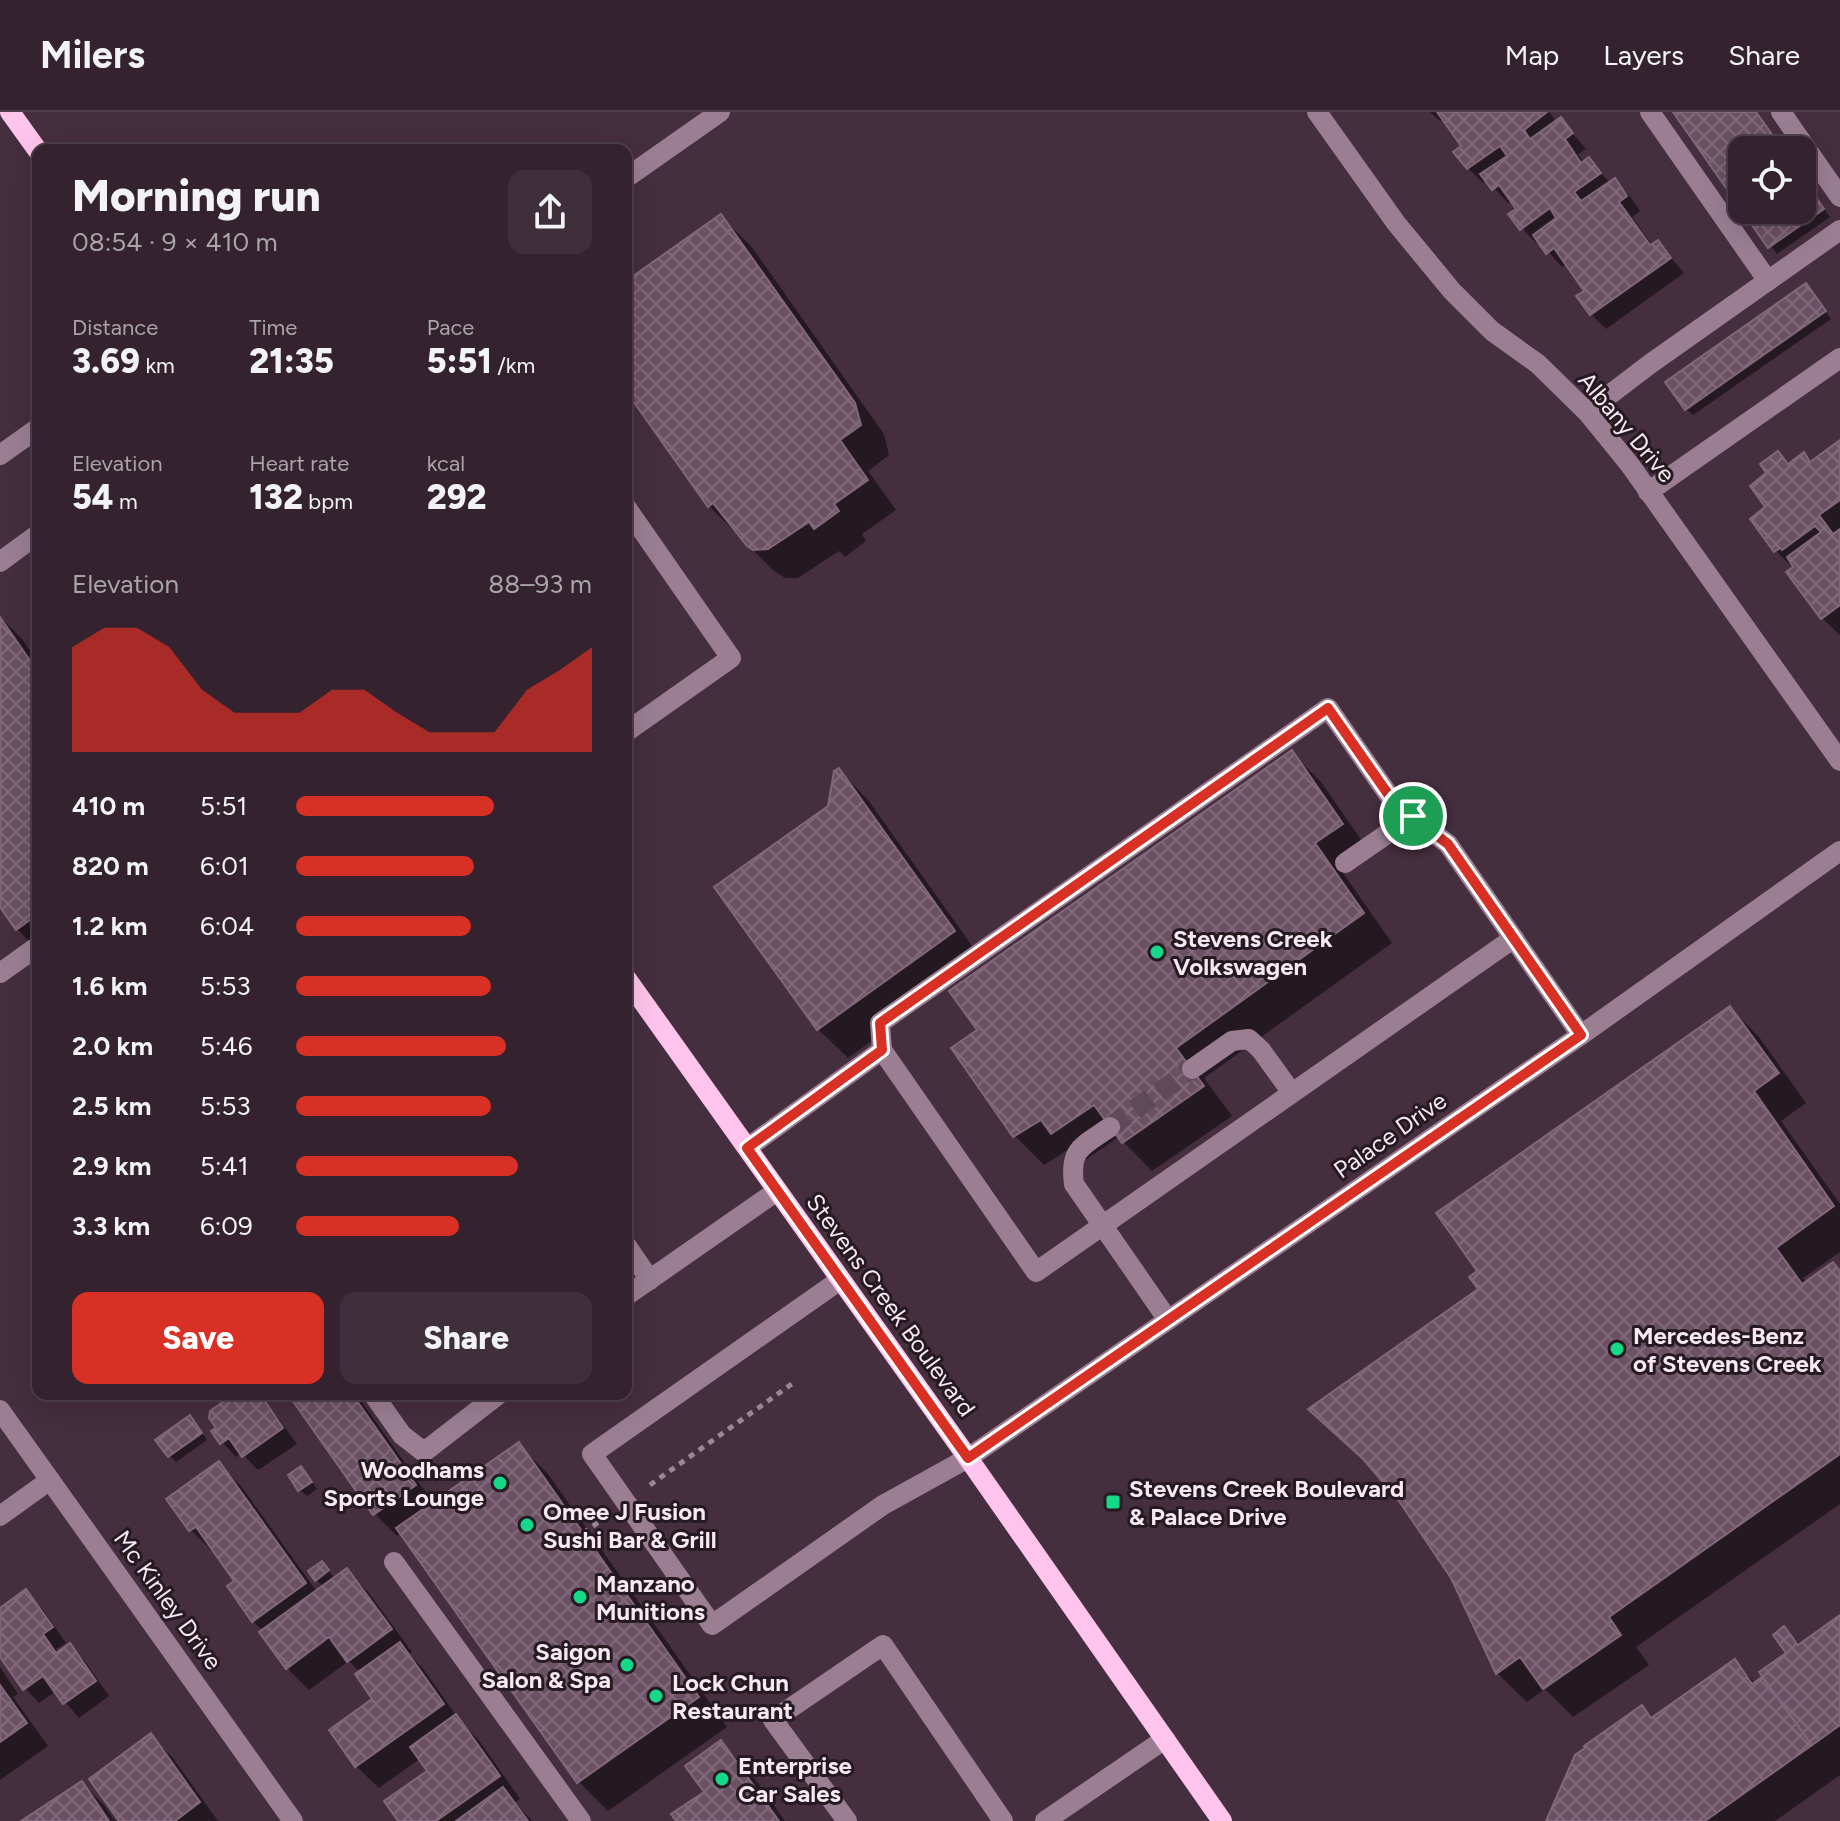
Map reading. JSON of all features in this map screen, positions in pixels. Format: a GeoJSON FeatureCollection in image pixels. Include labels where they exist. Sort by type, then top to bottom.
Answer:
{"type":"FeatureCollection","features":[{"type":"Feature","properties":{"kind":"main road"},"geometry":{"type":"LineString","coordinates":[[10,112],[33,144]]}},
{"type":"Feature","properties":{"kind":"main road","name":"Stevens Creek Boulevard"},"geometry":{"type":"LineString","coordinates":[[632,986],[1222,1821]]}},
{"type":"Feature","properties":{"kind":"street"},"geometry":{"type":"LineString","coordinates":[[632,174],[720,112]]}},
{"type":"Feature","properties":{"kind":"street","name":"Albany Drive"},"geometry":{"type":"LineString","coordinates":[[1317,112],[1396,223],[1452,291],[1492,331],[1538,364],[1587,412],[1648,492],[1840,761]]}},
{"type":"Feature","properties":{"kind":"street"},"geometry":{"type":"LineString","coordinates":[[1650,112],[1768,281]]}},
{"type":"Feature","properties":{"kind":"street"},"geometry":{"type":"LineString","coordinates":[[1781,112],[1840,197]]}},
{"type":"Feature","properties":{"kind":"street"},"geometry":{"type":"LineString","coordinates":[[1587,412],[1840,230]]}},
{"type":"Feature","properties":{"kind":"street"},"geometry":{"type":"LineString","coordinates":[[1648,492],[1840,358]]}},
{"type":"Feature","properties":{"kind":"street"},"geometry":{"type":"LineString","coordinates":[[0,455],[32,432]]}},
{"type":"Feature","properties":{"kind":"street"},"geometry":{"type":"LineString","coordinates":[[632,516],[731,658],[632,728]]}},
{"type":"Feature","properties":{"kind":"street"},"geometry":{"type":"LineString","coordinates":[[0,562],[32,538]]}},
{"type":"Feature","properties":{"kind":"street"},"geometry":{"type":"LineString","coordinates":[[1514,938],[1036,1272],[882,1050],[880,1023],[1328,708],[1395,804],[1448,844],[1514,938],[1581,1035]]}},
{"type":"Feature","properties":{"kind":"street"},"geometry":{"type":"LineString","coordinates":[[1345,863],[1413,816]]}},
{"type":"Feature","properties":{"kind":"street","name":"Palace Drive"},"geometry":{"type":"LineString","coordinates":[[626,1503],[712,1625],[883,1505],[968,1458],[1581,1035],[1840,851]]}},
{"type":"Feature","properties":{"kind":"street"},"geometry":{"type":"LineString","coordinates":[[0,973],[32,950]]}},
{"type":"Feature","properties":{"kind":"street"},"geometry":{"type":"LineString","coordinates":[[1192,1069],[1232,1041],[1249,1039],[1261,1050],[1292,1093]]}},
{"type":"Feature","properties":{"kind":"street"},"geometry":{"type":"LineString","coordinates":[[747,1148],[882,1050]]}},
{"type":"Feature","properties":{"kind":"street"},"geometry":{"type":"LineString","coordinates":[[1110,1127],[1079,1149],[1071,1165],[1074,1184],[1168,1320]]}},
{"type":"Feature","properties":{"kind":"street"},"geometry":{"type":"LineString","coordinates":[[632,1292],[777,1191]]}},
{"type":"Feature","properties":{"kind":"street"},"geometry":{"type":"LineString","coordinates":[[632,1254],[650,1280]]}},
{"type":"Feature","properties":{"kind":"street"},"geometry":{"type":"LineString","coordinates":[[626,1503],[592,1454],[840,1280]]}},
{"type":"Feature","properties":{"kind":"street"},"geometry":{"type":"LineString","coordinates":[[377,1400],[402,1435],[424,1452],[491,1400]]}},
{"type":"Feature","properties":{"kind":"street","name":"Mc Kinley Drive"},"geometry":{"type":"LineString","coordinates":[[0,1410],[293,1821]]}},
{"type":"Feature","properties":{"kind":"street"},"geometry":{"type":"LineString","coordinates":[[0,1516],[50,1480]]}},
{"type":"Feature","properties":{"kind":"street"},"geometry":{"type":"LineString","coordinates":[[394,1562],[581,1821]]}},
{"type":"Feature","properties":{"kind":"street"},"geometry":{"type":"LineString","coordinates":[[847,1821],[773,1720],[883,1645],[1003,1821]]}},
{"type":"Feature","properties":{"kind":"street"},"geometry":{"type":"LineString","coordinates":[[1045,1821],[1165,1739]]}},
{"type":"Feature","properties":{"kind":"path"},"geometry":{"type":"LineString","coordinates":[[583,1533],[796,1381]]}},
{"type":"Feature","properties":{"kind":"building"},"geometry":{"type":"Polygon","coordinates":[[[1437,112],[1547,112],[1524,130],[1530,139],[1561,117],[1573,133],[1565,139],[1581,163],[1589,157],[1601,173],[1574,192],[1581,201],[1615,178],[1627,196],[1619,202],[1650,245],[1658,240],[1671,258],[1590,315],[1576,296],[1584,291],[1554,248],[1546,254],[1533,235],[1556,218],[1550,208],[1520,230],[1508,214],[1516,209],[1499,185],[1492,190],[1480,174],[1507,156],[1500,146],[1467,169],[1453,152],[1461,146],[1437,112]]]}},
{"type":"Feature","properties":{"kind":"building"},"geometry":{"type":"Polygon","coordinates":[[[1673,112],[1756,112],[1773,136],[1728,136],[1728,191],[1673,112]]]}},
{"type":"Feature","properties":{"kind":"building"},"geometry":{"type":"Polygon","coordinates":[[[1816,197],[1824,209],[1816,215],[1816,197]]]}},
{"type":"Feature","properties":{"kind":"building"},"geometry":{"type":"Polygon","coordinates":[[[721,214],[855,403],[861,425],[840,440],[868,480],[834,504],[839,511],[814,529],[809,522],[768,549],[753,550],[713,503],[708,507],[632,399],[632,277],[721,214]]]}},
{"type":"Feature","properties":{"kind":"building"},"geometry":{"type":"Polygon","coordinates":[[[1751,224],[1802,224],[1768,248],[1751,224]]]}},
{"type":"Feature","properties":{"kind":"building"},"geometry":{"type":"Polygon","coordinates":[[[1806,283],[1826,311],[1685,410],[1665,382],[1806,283]]]}},
{"type":"Feature","properties":{"kind":"building"},"geometry":{"type":"Polygon","coordinates":[[[1840,440],[1840,500],[1819,515],[1833,534],[1840,529],[1840,605],[1821,619],[1786,572],[1793,567],[1787,557],[1821,532],[1815,526],[1782,550],[1780,548],[1774,552],[1750,519],[1765,507],[1750,486],[1766,473],[1760,464],[1778,451],[1788,464],[1804,452],[1810,462],[1840,440]]]}},
{"type":"Feature","properties":{"kind":"building"},"geometry":{"type":"Polygon","coordinates":[[[0,617],[32,663],[32,918],[16,930],[0,907],[0,617]]]}},
{"type":"Feature","properties":{"kind":"building","name":"Stevens Creek Volkswagen"},"geometry":{"type":"Polygon","coordinates":[[[1292,750],[1343,824],[1315,843],[1364,913],[1176,1048],[1204,1086],[1122,1143],[1094,1105],[1051,1134],[1041,1120],[1013,1137],[951,1048],[977,1030],[949,991],[1292,750]]]}},
{"type":"Feature","properties":{"kind":"building"},"geometry":{"type":"Polygon","coordinates":[[[839,768],[955,931],[817,1030],[714,887],[828,806],[834,771],[839,768]]]}},
{"type":"Feature","properties":{"kind":"building","name":"Mercedes-Benz of Stevens Creek"},"geometry":{"type":"Polygon","coordinates":[[[1730,1006],[1779,1073],[1754,1091],[1834,1206],[1776,1248],[1802,1284],[1833,1262],[1840,1271],[1840,1454],[1609,1617],[1621,1635],[1543,1689],[1520,1657],[1496,1674],[1451,1578],[1399,1501],[1363,1459],[1308,1409],[1478,1289],[1469,1277],[1477,1271],[1436,1213],[1730,1006]]]}},
{"type":"Feature","properties":{"kind":"building"},"geometry":{"type":"Polygon","coordinates":[[[226,1400],[264,1400],[283,1428],[242,1457],[229,1438],[220,1444],[211,1431],[216,1428],[209,1418],[210,1411],[226,1400]]]}},
{"type":"Feature","properties":{"kind":"building"},"geometry":{"type":"Polygon","coordinates":[[[292,1400],[356,1400],[416,1485],[373,1515],[292,1400]]]}},
{"type":"Feature","properties":{"kind":"building"},"geometry":{"type":"Polygon","coordinates":[[[190,1415],[202,1433],[168,1457],[155,1440],[190,1415]]]}},
{"type":"Feature","properties":{"kind":"building"},"geometry":{"type":"Polygon","coordinates":[[[519,1442],[699,1697],[577,1783],[396,1528],[519,1442]]]}},
{"type":"Feature","properties":{"kind":"building"},"geometry":{"type":"Polygon","coordinates":[[[219,1461],[306,1583],[252,1622],[227,1586],[234,1581],[196,1527],[189,1531],[166,1499],[219,1461]]]}},
{"type":"Feature","properties":{"kind":"building"},"geometry":{"type":"Polygon","coordinates":[[[301,1466],[312,1482],[298,1491],[288,1475],[301,1466]]]}},
{"type":"Feature","properties":{"kind":"building"},"geometry":{"type":"Polygon","coordinates":[[[322,1561],[329,1570],[315,1581],[308,1571],[322,1561]]]}},
{"type":"Feature","properties":{"kind":"building"},"geometry":{"type":"Polygon","coordinates":[[[347,1568],[392,1629],[347,1662],[329,1637],[286,1669],[259,1632],[347,1568]]]}},
{"type":"Feature","properties":{"kind":"building"},"geometry":{"type":"Polygon","coordinates":[[[26,1589],[53,1627],[43,1634],[56,1653],[70,1643],[96,1681],[63,1704],[43,1676],[23,1690],[0,1657],[0,1608],[26,1589]]]}},
{"type":"Feature","properties":{"kind":"building"},"geometry":{"type":"Polygon","coordinates":[[[1840,1615],[1840,1725],[1812,1745],[1759,1672],[1786,1653],[1773,1635],[1784,1626],[1798,1645],[1840,1615]]]}},
{"type":"Feature","properties":{"kind":"building"},"geometry":{"type":"Polygon","coordinates":[[[400,1642],[444,1704],[355,1767],[329,1730],[372,1699],[355,1674],[400,1642]]]}},
{"type":"Feature","properties":{"kind":"building"},"geometry":{"type":"Polygon","coordinates":[[[1735,1659],[1752,1684],[1762,1677],[1812,1745],[1705,1821],[1546,1821],[1575,1755],[1584,1746],[1642,1705],[1651,1718],[1735,1659]]]}},
{"type":"Feature","properties":{"kind":"building"},"geometry":{"type":"Polygon","coordinates":[[[0,1685],[27,1723],[0,1742],[0,1685]]]}},
{"type":"Feature","properties":{"kind":"building"},"geometry":{"type":"Polygon","coordinates":[[[456,1714],[500,1776],[436,1821],[398,1821],[384,1801],[427,1771],[410,1747],[456,1714]]]}},
{"type":"Feature","properties":{"kind":"building"},"geometry":{"type":"Polygon","coordinates":[[[151,1733],[200,1802],[175,1821],[119,1821],[89,1779],[151,1733]]]}},
{"type":"Feature","properties":{"kind":"building","name":"Enterprise Car Sales"},"geometry":{"type":"Polygon","coordinates":[[[721,1740],[779,1821],[676,1821],[671,1814],[704,1792],[685,1766],[721,1740]]]}},
{"type":"Feature","properties":{"kind":"building"},"geometry":{"type":"Polygon","coordinates":[[[82,1781],[109,1821],[21,1821],[82,1781]]]}},
{"type":"Feature","properties":{"kind":"building"},"geometry":{"type":"Polygon","coordinates":[[[503,1787],[528,1821],[456,1821],[503,1787]]]}},
{"type":"Feature","properties":{"kind":"tunnel"},"geometry":{"type":"LineString","coordinates":[[1110,1127],[1192,1069]]}},
{"type":"Feature","properties":{"kind":"place","name":"Stevens Creek Volkswagen"},"geometry":{"type":"Point","coordinates":[1157,952]}},
{"type":"Feature","properties":{"kind":"place","name":"Mercedes-Benz of Stevens Creek"},"geometry":{"type":"Point","coordinates":[1617,1349]}},
{"type":"Feature","properties":{"kind":"place","name":"Woodhams Sports Lounge"},"geometry":{"type":"Point","coordinates":[500,1483]}},
{"type":"Feature","properties":{"kind":"place","name":"Stevens Creek Boulevard & Palace Drive"},"geometry":{"type":"Point","coordinates":[1113,1502]}},
{"type":"Feature","properties":{"kind":"place","name":"Omee J Fusion Sushi Bar & Grill"},"geometry":{"type":"Point","coordinates":[527,1525]}},
{"type":"Feature","properties":{"kind":"place","name":"Manzano Munitions"},"geometry":{"type":"Point","coordinates":[580,1597]}},
{"type":"Feature","properties":{"kind":"place","name":"Saigon Salon & Spa"},"geometry":{"type":"Point","coordinates":[627,1665]}},
{"type":"Feature","properties":{"kind":"place","name":"Lock Chun Restaurant"},"geometry":{"type":"Point","coordinates":[656,1696]}},
{"type":"Feature","properties":{"kind":"place","name":"Enterprise Car Sales"},"geometry":{"type":"Point","coordinates":[722,1779]}},
{"type":"Feature","properties":{"kind":"route"},"geometry":{"type":"LineString","coordinates":[[1328,708],[1395,804],[1413,816],[1448,844],[1581,1035],[968,1458],[747,1148],[882,1050],[880,1023],[1328,708]]}}]}
